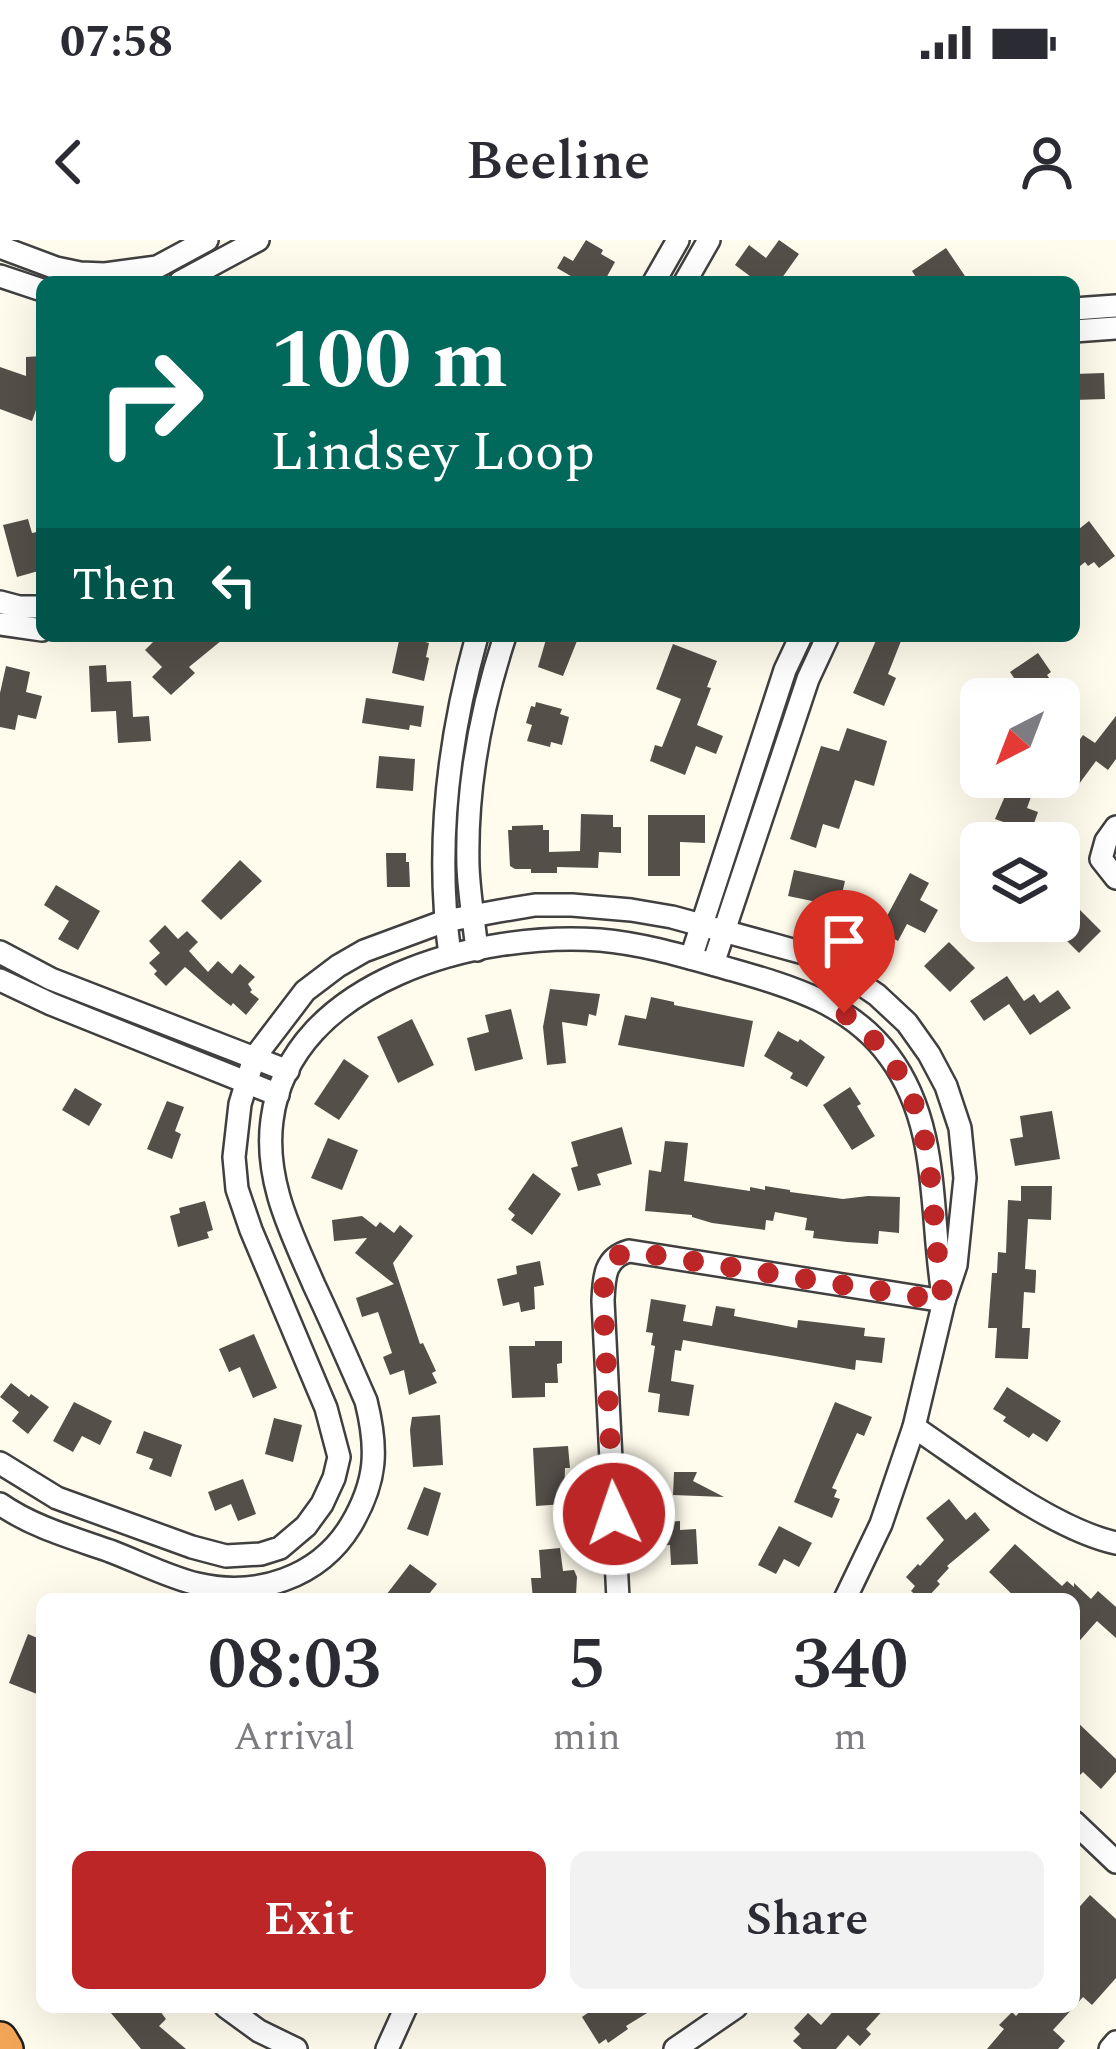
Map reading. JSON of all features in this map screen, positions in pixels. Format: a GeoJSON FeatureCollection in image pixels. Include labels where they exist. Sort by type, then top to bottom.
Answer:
{"type":"FeatureCollection","features":[{"type":"Feature","properties":{"kind":"highway"},"geometry":{"type":"LineString","coordinates":[[0,2039],[6,2049]]}},
{"type":"Feature","properties":{"kind":"street"},"geometry":{"type":"LineString","coordinates":[[0,247],[56,268],[136,276],[160,274],[207,240]]}},
{"type":"Feature","properties":{"kind":"street"},"geometry":{"type":"LineString","coordinates":[[191,276],[258,240]]}},
{"type":"Feature","properties":{"kind":"street"},"geometry":{"type":"LineString","coordinates":[[656,276],[677,240]]}},
{"type":"Feature","properties":{"kind":"street"},"geometry":{"type":"LineString","coordinates":[[688,276],[709,240]]}},
{"type":"Feature","properties":{"kind":"street"},"geometry":{"type":"LineString","coordinates":[[0,276],[36,288]]}},
{"type":"Feature","properties":{"kind":"street"},"geometry":{"type":"LineString","coordinates":[[1080,309],[1116,306]]}},
{"type":"Feature","properties":{"kind":"street"},"geometry":{"type":"LineString","coordinates":[[1080,331],[1116,328]]}},
{"type":"Feature","properties":{"kind":"street"},"geometry":{"type":"LineString","coordinates":[[0,602],[36,607]]}},
{"type":"Feature","properties":{"kind":"street"},"geometry":{"type":"LineString","coordinates":[[0,624],[36,629]]}},
{"type":"Feature","properties":{"kind":"street"},"geometry":{"type":"LineString","coordinates":[[450,955],[443,830],[452,740],[475,642]]}},
{"type":"Feature","properties":{"kind":"street"},"geometry":{"type":"LineString","coordinates":[[477,950],[468,865],[473,784],[482,722],[503,642]]}},
{"type":"Feature","properties":{"kind":"street"},"geometry":{"type":"LineString","coordinates":[[713,929],[785,670],[798,642]]}},
{"type":"Feature","properties":{"kind":"street"},"geometry":{"type":"LineString","coordinates":[[702,962],[825,642]]}},
{"type":"Feature","properties":{"kind":"street"},"geometry":{"type":"LineString","coordinates":[[1116,827],[1101,860],[1116,878]]}},
{"type":"Feature","properties":{"kind":"street"},"geometry":{"type":"LineString","coordinates":[[0,1463],[57,1498],[226,1556],[280,1548],[306,1526],[328,1491],[339,1456],[326,1408],[237,1190],[234,1157],[240,1104],[254,1058],[305,992],[364,950],[445,921],[535,905],[631,910],[807,954],[877,994],[907,1023],[929,1054],[960,1128],[965,1178],[956,1265],[914,1427],[881,1524],[847,1593]]}},
{"type":"Feature","properties":{"kind":"street"},"geometry":{"type":"LineString","coordinates":[[0,1504],[29,1522],[197,1584],[224,1587],[267,1586],[298,1574],[324,1557],[352,1523],[374,1468],[374,1433],[366,1401],[281,1208],[271,1166],[272,1121],[289,1071],[314,1033],[338,1009],[370,987],[450,955],[552,940],[601,940],[660,950],[782,984],[824,1001],[860,1026],[892,1059],[919,1115],[926,1140],[936,1262],[944,1301]]}},
{"type":"Feature","properties":{"kind":"street"},"geometry":{"type":"LineString","coordinates":[[0,952],[51,979],[289,1071]]}},
{"type":"Feature","properties":{"kind":"street"},"geometry":{"type":"LineString","coordinates":[[0,980],[278,1095]]}},
{"type":"Feature","properties":{"kind":"street"},"geometry":{"type":"LineString","coordinates":[[618,1593],[603,1301],[608,1262],[629,1251],[944,1301]]}},
{"type":"Feature","properties":{"kind":"street"},"geometry":{"type":"LineString","coordinates":[[914,1427],[1029,1504],[1116,1544]]}},
{"type":"Feature","properties":{"kind":"street"},"geometry":{"type":"LineString","coordinates":[[224,1587],[226,1556]]}},
{"type":"Feature","properties":{"kind":"street"},"geometry":{"type":"LineString","coordinates":[[1080,1828],[1116,1862]]}},
{"type":"Feature","properties":{"kind":"street"},"geometry":{"type":"LineString","coordinates":[[234,2013],[296,2049]]}},
{"type":"Feature","properties":{"kind":"street"},"geometry":{"type":"LineString","coordinates":[[387,2049],[403,2013]]}},
{"type":"Feature","properties":{"kind":"street"},"geometry":{"type":"LineString","coordinates":[[675,2049],[727,2013]]}},
{"type":"Feature","properties":{"kind":"street"},"geometry":{"type":"LineString","coordinates":[[1110,2049],[1116,2042]]}},
{"type":"Feature","properties":{"kind":"building"},"geometry":{"type":"Polygon","coordinates":[[[586,240],[615,262],[607,276],[571,276],[557,268],[564,256],[573,261],[586,240]]]}},
{"type":"Feature","properties":{"kind":"building"},"geometry":{"type":"Polygon","coordinates":[[[779,240],[799,254],[783,276],[750,276],[735,265],[749,245],[766,258],[779,240]]]}},
{"type":"Feature","properties":{"kind":"building"},"geometry":{"type":"Polygon","coordinates":[[[946,248],[965,276],[915,276],[912,271],[946,248]]]}},
{"type":"Feature","properties":{"kind":"building"},"geometry":{"type":"Polygon","coordinates":[[[36,356],[32,421],[0,409],[0,367],[26,376],[26,357],[36,356]]]}},
{"type":"Feature","properties":{"kind":"building"},"geometry":{"type":"Polygon","coordinates":[[[1104,373],[1105,399],[1080,400],[1080,374],[1104,373]]]}},
{"type":"Feature","properties":{"kind":"building"},"geometry":{"type":"Polygon","coordinates":[[[28,519],[32,533],[36,532],[36,572],[17,577],[3,525],[28,519]]]}},
{"type":"Feature","properties":{"kind":"building"},"geometry":{"type":"Polygon","coordinates":[[[1089,521],[1115,556],[1099,568],[1094,562],[1080,566],[1080,528],[1089,521]]]}},
{"type":"Feature","properties":{"kind":"building"},"geometry":{"type":"Polygon","coordinates":[[[153,642],[220,642],[189,667],[195,673],[171,695],[152,677],[162,667],[145,650],[153,642]]]}},
{"type":"Feature","properties":{"kind":"building"},"geometry":{"type":"Polygon","coordinates":[[[399,642],[429,643],[424,681],[392,673],[399,642]]]}},
{"type":"Feature","properties":{"kind":"building"},"geometry":{"type":"Polygon","coordinates":[[[545,642],[577,642],[563,676],[538,667],[545,642]]]}},
{"type":"Feature","properties":{"kind":"building"},"geometry":{"type":"Polygon","coordinates":[[[875,642],[901,642],[888,674],[896,678],[884,706],[853,693],[875,642]]]}},
{"type":"Feature","properties":{"kind":"building"},"geometry":{"type":"Polygon","coordinates":[[[673,644],[717,661],[697,725],[723,736],[716,754],[696,746],[685,775],[650,761],[655,745],[662,747],[681,699],[656,689],[673,644]]]}},
{"type":"Feature","properties":{"kind":"building"},"geometry":{"type":"Polygon","coordinates":[[[1038,653],[1051,672],[1049,678],[1014,678],[1010,672],[1038,653]]]}},
{"type":"Feature","properties":{"kind":"building"},"geometry":{"type":"Polygon","coordinates":[[[106,665],[107,682],[131,681],[133,717],[149,716],[151,741],[118,743],[116,711],[91,712],[89,666],[106,665]]]}},
{"type":"Feature","properties":{"kind":"building"},"geometry":{"type":"Polygon","coordinates":[[[6,666],[30,672],[26,692],[42,696],[36,719],[18,715],[15,730],[0,727],[6,666]]]}},
{"type":"Feature","properties":{"kind":"building"},"geometry":{"type":"Polygon","coordinates":[[[366,698],[424,706],[421,727],[410,725],[409,730],[362,723],[366,698]]]}},
{"type":"Feature","properties":{"kind":"building"},"geometry":{"type":"Polygon","coordinates":[[[536,702],[562,709],[560,714],[569,717],[562,745],[527,741],[532,725],[526,723],[536,702]]]}},
{"type":"Feature","properties":{"kind":"building"},"geometry":{"type":"Polygon","coordinates":[[[1116,716],[1116,759],[1108,770],[1096,761],[1080,783],[1080,739],[1083,735],[1095,743],[1116,716]]]}},
{"type":"Feature","properties":{"kind":"building"},"geometry":{"type":"Polygon","coordinates":[[[847,728],[887,741],[874,786],[855,780],[839,829],[823,824],[816,848],[790,839],[821,746],[839,751],[847,728]]]}},
{"type":"Feature","properties":{"kind":"building"},"geometry":{"type":"Polygon","coordinates":[[[379,756],[415,759],[413,791],[376,788],[379,756]]]}},
{"type":"Feature","properties":{"kind":"building"},"geometry":{"type":"Polygon","coordinates":[[[1004,798],[1031,798],[1027,808],[1038,812],[1034,822],[995,819],[1004,798]]]}},
{"type":"Feature","properties":{"kind":"building"},"geometry":{"type":"Polygon","coordinates":[[[581,814],[613,815],[613,827],[621,827],[621,853],[599,852],[598,868],[557,867],[557,873],[531,873],[531,869],[510,866],[508,830],[512,826],[543,825],[543,830],[549,830],[549,852],[580,851],[581,814]]]}},
{"type":"Feature","properties":{"kind":"building"},"geometry":{"type":"Polygon","coordinates":[[[648,815],[705,815],[705,843],[680,842],[680,876],[648,876],[648,815]]]}},
{"type":"Feature","properties":{"kind":"building"},"geometry":{"type":"Polygon","coordinates":[[[386,853],[406,853],[410,887],[387,887],[386,853]]]}},
{"type":"Feature","properties":{"kind":"building"},"geometry":{"type":"Polygon","coordinates":[[[240,860],[262,881],[221,920],[201,901],[240,860]]]}},
{"type":"Feature","properties":{"kind":"building"},"geometry":{"type":"Polygon","coordinates":[[[794,870],[845,881],[835,925],[813,920],[817,902],[788,896],[794,870]]]}},
{"type":"Feature","properties":{"kind":"building"},"geometry":{"type":"Polygon","coordinates":[[[910,873],[929,883],[920,900],[938,910],[925,933],[907,924],[898,941],[879,931],[910,873]]]}},
{"type":"Feature","properties":{"kind":"building"},"geometry":{"type":"Polygon","coordinates":[[[56,885],[100,911],[78,950],[58,939],[69,921],[44,905],[56,885]]]}},
{"type":"Feature","properties":{"kind":"building"},"geometry":{"type":"Polygon","coordinates":[[[1080,910],[1101,931],[1079,953],[1068,942],[1080,942],[1080,910]]]}},
{"type":"Feature","properties":{"kind":"building"},"geometry":{"type":"Polygon","coordinates":[[[165,925],[178,939],[187,931],[198,942],[189,951],[208,972],[218,961],[232,974],[240,964],[255,977],[248,984],[259,999],[246,1015],[185,967],[166,986],[154,974],[157,971],[149,963],[160,953],[149,941],[165,925]]]}},
{"type":"Feature","properties":{"kind":"building"},"geometry":{"type":"Polygon","coordinates":[[[949,942],[975,968],[950,992],[924,966],[949,942]]]}},
{"type":"Feature","properties":{"kind":"building"},"geometry":{"type":"Polygon","coordinates":[[[1007,976],[1024,1001],[1034,994],[1040,1003],[1058,990],[1071,1008],[1030,1035],[1009,1004],[984,1021],[970,1001],[1007,976]]]}},
{"type":"Feature","properties":{"kind":"building"},"geometry":{"type":"Polygon","coordinates":[[[550,989],[600,994],[596,1016],[589,1014],[587,1026],[562,1022],[566,1063],[547,1065],[543,1027],[550,989]]]}},
{"type":"Feature","properties":{"kind":"building"},"geometry":{"type":"Polygon","coordinates":[[[651,997],[753,1021],[744,1067],[618,1045],[625,1015],[646,1019],[651,997]]]}},
{"type":"Feature","properties":{"kind":"building"},"geometry":{"type":"Polygon","coordinates":[[[511,1009],[523,1059],[475,1071],[467,1038],[489,1032],[485,1015],[511,1009]]]}},
{"type":"Feature","properties":{"kind":"building"},"geometry":{"type":"Polygon","coordinates":[[[412,1019],[434,1065],[398,1083],[377,1037],[412,1019]]]}},
{"type":"Feature","properties":{"kind":"building"},"geometry":{"type":"Polygon","coordinates":[[[778,1031],[800,1039],[825,1057],[807,1087],[764,1056],[778,1031]]]}},
{"type":"Feature","properties":{"kind":"building"},"geometry":{"type":"Polygon","coordinates":[[[344,1059],[369,1076],[339,1120],[314,1104],[344,1059]]]}},
{"type":"Feature","properties":{"kind":"building"},"geometry":{"type":"Polygon","coordinates":[[[850,1087],[875,1136],[852,1150],[823,1105],[850,1087]]]}},
{"type":"Feature","properties":{"kind":"building"},"geometry":{"type":"Polygon","coordinates":[[[75,1088],[102,1104],[89,1126],[62,1110],[75,1088]]]}},
{"type":"Feature","properties":{"kind":"building"},"geometry":{"type":"Polygon","coordinates":[[[167,1101],[184,1107],[172,1159],[147,1149],[167,1101]]]}},
{"type":"Feature","properties":{"kind":"building"},"geometry":{"type":"Polygon","coordinates":[[[1052,1111],[1060,1159],[1015,1166],[1010,1139],[1023,1137],[1020,1116],[1052,1111]]]}},
{"type":"Feature","properties":{"kind":"building"},"geometry":{"type":"Polygon","coordinates":[[[622,1127],[632,1164],[597,1174],[601,1185],[578,1191],[571,1168],[578,1166],[571,1142],[622,1127]]]}},
{"type":"Feature","properties":{"kind":"building"},"geometry":{"type":"Polygon","coordinates":[[[328,1138],[358,1150],[342,1190],[311,1178],[328,1138]]]}},
{"type":"Feature","properties":{"kind":"building"},"geometry":{"type":"Polygon","coordinates":[[[665,1141],[688,1143],[684,1181],[750,1191],[750,1187],[765,1190],[765,1186],[843,1199],[900,1197],[899,1233],[879,1231],[878,1244],[847,1242],[813,1238],[814,1231],[805,1230],[807,1218],[775,1212],[773,1221],[766,1220],[765,1230],[645,1211],[649,1170],[661,1172],[665,1141]]]}},
{"type":"Feature","properties":{"kind":"building"},"geometry":{"type":"Polygon","coordinates":[[[533,1173],[561,1194],[532,1235],[511,1220],[515,1215],[508,1209],[533,1173]]]}},
{"type":"Feature","properties":{"kind":"building"},"geometry":{"type":"Polygon","coordinates":[[[1021,1186],[1052,1186],[1051,1220],[1028,1219],[1025,1269],[1036,1270],[1036,1275],[1035,1293],[1024,1292],[1022,1328],[1030,1328],[1028,1359],[995,1358],[997,1328],[988,1328],[992,1273],[997,1273],[998,1252],[1006,1253],[1008,1200],[1021,1201],[1021,1186]]]}},
{"type":"Feature","properties":{"kind":"building"},"geometry":{"type":"Polygon","coordinates":[[[205,1201],[213,1230],[207,1232],[209,1238],[178,1247],[170,1216],[180,1213],[179,1208],[205,1201]]]}},
{"type":"Feature","properties":{"kind":"building"},"geometry":{"type":"Polygon","coordinates":[[[362,1216],[394,1233],[400,1225],[413,1236],[393,1263],[437,1383],[409,1395],[404,1370],[390,1375],[383,1357],[392,1353],[378,1312],[362,1317],[356,1298],[394,1284],[355,1253],[367,1238],[334,1241],[332,1220],[362,1216]]]}},
{"type":"Feature","properties":{"kind":"building"},"geometry":{"type":"Polygon","coordinates":[[[540,1261],[544,1285],[534,1287],[535,1309],[521,1312],[519,1302],[503,1306],[497,1279],[517,1274],[516,1266],[540,1261]]]}},
{"type":"Feature","properties":{"kind":"building"},"geometry":{"type":"Polygon","coordinates":[[[651,1299],[686,1305],[683,1321],[712,1326],[716,1306],[735,1309],[734,1316],[797,1328],[798,1320],[865,1328],[864,1336],[885,1338],[882,1363],[856,1360],[855,1370],[683,1340],[681,1351],[675,1350],[671,1381],[694,1385],[689,1416],[658,1412],[660,1394],[648,1392],[655,1346],[651,1345],[653,1333],[646,1332],[651,1299]]]}},
{"type":"Feature","properties":{"kind":"building"},"geometry":{"type":"Polygon","coordinates":[[[254,1334],[277,1388],[253,1398],[240,1367],[229,1372],[219,1349],[254,1334]]]}},
{"type":"Feature","properties":{"kind":"building"},"geometry":{"type":"Polygon","coordinates":[[[535,1341],[562,1341],[558,1383],[545,1383],[545,1397],[512,1398],[509,1346],[535,1346],[535,1341]]]}},
{"type":"Feature","properties":{"kind":"building"},"geometry":{"type":"Polygon","coordinates":[[[11,1383],[49,1407],[28,1434],[12,1421],[19,1412],[0,1397],[11,1383]]]}},
{"type":"Feature","properties":{"kind":"building"},"geometry":{"type":"Polygon","coordinates":[[[1007,1387],[1061,1421],[1047,1442],[1033,1433],[1029,1438],[993,1409],[1007,1387]]]}},
{"type":"Feature","properties":{"kind":"building"},"geometry":{"type":"Polygon","coordinates":[[[74,1402],[112,1421],[100,1445],[82,1436],[73,1452],[53,1441],[74,1402]]]}},
{"type":"Feature","properties":{"kind":"building"},"geometry":{"type":"Polygon","coordinates":[[[835,1402],[872,1417],[864,1436],[857,1433],[832,1488],[837,1490],[834,1497],[840,1499],[832,1518],[794,1502],[835,1402]]]}},
{"type":"Feature","properties":{"kind":"building"},"geometry":{"type":"Polygon","coordinates":[[[440,1415],[443,1465],[413,1467],[412,1417],[440,1415]]]}},
{"type":"Feature","properties":{"kind":"building"},"geometry":{"type":"Polygon","coordinates":[[[274,1418],[302,1425],[293,1462],[265,1454],[274,1418]]]}},
{"type":"Feature","properties":{"kind":"building"},"geometry":{"type":"Polygon","coordinates":[[[144,1431],[182,1445],[171,1477],[149,1469],[153,1459],[136,1453],[144,1431]]]}},
{"type":"Feature","properties":{"kind":"building"},"geometry":{"type":"Polygon","coordinates":[[[568,1446],[564,1504],[536,1506],[533,1448],[568,1446]]]}},
{"type":"Feature","properties":{"kind":"building"},"geometry":{"type":"Polygon","coordinates":[[[674,1472],[697,1472],[693,1481],[724,1497],[673,1495],[674,1472]]]}},
{"type":"Feature","properties":{"kind":"building"},"geometry":{"type":"Polygon","coordinates":[[[243,1479],[256,1514],[238,1521],[231,1504],[215,1511],[208,1492],[243,1479]]]}},
{"type":"Feature","properties":{"kind":"building"},"geometry":{"type":"Polygon","coordinates":[[[424,1487],[441,1493],[428,1536],[407,1529],[424,1487]]]}},
{"type":"Feature","properties":{"kind":"building"},"geometry":{"type":"Polygon","coordinates":[[[949,1499],[966,1520],[975,1512],[990,1530],[947,1566],[932,1593],[913,1593],[915,1586],[906,1577],[944,1540],[926,1518],[949,1499]]]}},
{"type":"Feature","properties":{"kind":"building"},"geometry":{"type":"Polygon","coordinates":[[[680,1521],[680,1530],[696,1529],[698,1564],[671,1565],[670,1545],[658,1546],[657,1523],[680,1521]]]}},
{"type":"Feature","properties":{"kind":"building"},"geometry":{"type":"Polygon","coordinates":[[[779,1526],[812,1543],[799,1567],[784,1559],[776,1574],[758,1565],[779,1526]]]}},
{"type":"Feature","properties":{"kind":"building"},"geometry":{"type":"Polygon","coordinates":[[[1015,1544],[1062,1586],[1067,1581],[1074,1587],[1074,1583],[1091,1599],[1098,1591],[1116,1607],[1116,1638],[1097,1621],[1080,1640],[1080,1593],[1011,1593],[989,1572],[1015,1544]]]}},
{"type":"Feature","properties":{"kind":"building"},"geometry":{"type":"Polygon","coordinates":[[[560,1548],[563,1571],[574,1570],[577,1577],[576,1593],[532,1593],[531,1578],[541,1578],[539,1550],[560,1548]]]}},
{"type":"Feature","properties":{"kind":"building"},"geometry":{"type":"Polygon","coordinates":[[[410,1564],[437,1584],[430,1593],[388,1593],[410,1564]]]}},
{"type":"Feature","properties":{"kind":"building"},"geometry":{"type":"Polygon","coordinates":[[[28,1634],[36,1637],[36,1694],[9,1683],[28,1634]]]}},
{"type":"Feature","properties":{"kind":"building"},"geometry":{"type":"Polygon","coordinates":[[[1080,1725],[1116,1759],[1116,1772],[1101,1789],[1083,1772],[1080,1775],[1080,1725]]]}},
{"type":"Feature","properties":{"kind":"building"},"geometry":{"type":"Polygon","coordinates":[[[1090,1895],[1116,1919],[1116,1978],[1092,2005],[1083,1997],[1080,2000],[1080,1906],[1090,1895]]]}},
{"type":"Feature","properties":{"kind":"building"},"geometry":{"type":"Polygon","coordinates":[[[111,2013],[162,2013],[166,2019],[159,2026],[186,2049],[141,2049],[111,2013]]]}},
{"type":"Feature","properties":{"kind":"building"},"geometry":{"type":"Polygon","coordinates":[[[588,2013],[647,2013],[608,2043],[606,2039],[599,2044],[582,2017],[588,2013]]]}},
{"type":"Feature","properties":{"kind":"building"},"geometry":{"type":"Polygon","coordinates":[[[808,2013],[821,2025],[832,2013],[881,2013],[866,2029],[871,2034],[860,2046],[848,2035],[836,2049],[802,2049],[793,2041],[800,2034],[794,2028],[808,2013]]]}},
{"type":"Feature","properties":{"kind":"building"},"geometry":{"type":"Polygon","coordinates":[[[1011,2013],[1069,2013],[1053,2030],[1065,2041],[1058,2049],[987,2049],[1004,2029],[999,2025],[1011,2013]]]}},
{"type":"Feature","properties":{"kind":"route"},"geometry":{"type":"LineString","coordinates":[[614,1514],[603,1301],[608,1262],[617,1254],[629,1251],[944,1301],[936,1262],[930,1165],[919,1115],[892,1059],[844,1013]]}}]}
